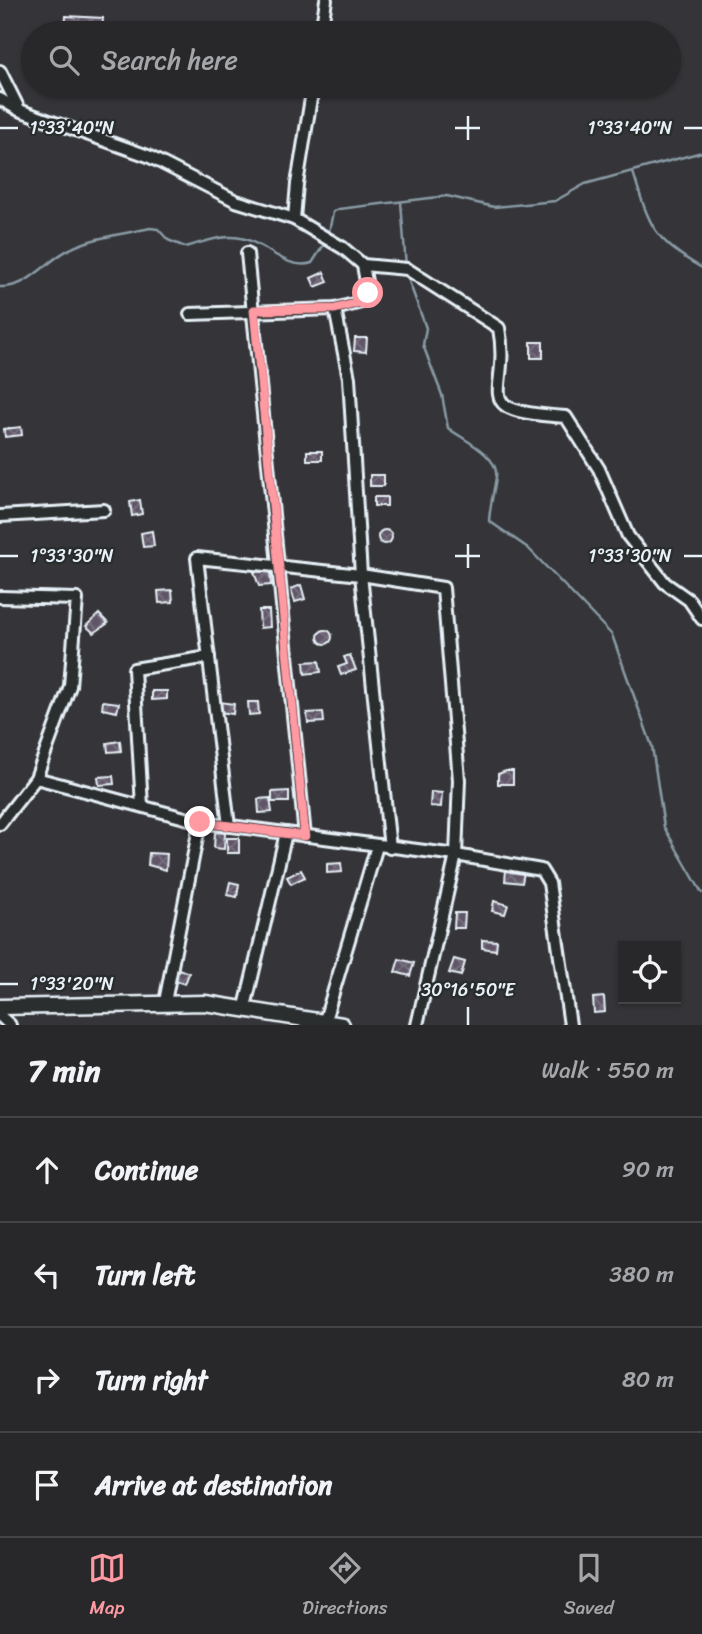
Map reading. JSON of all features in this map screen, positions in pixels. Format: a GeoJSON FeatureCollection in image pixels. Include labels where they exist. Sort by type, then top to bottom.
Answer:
{"type":"FeatureCollection","features":[{"type":"Feature","properties":{"kind":"street"},"geometry":{"type":"LineString","coordinates":[[323,21],[327,0]]}},
{"type":"Feature","properties":{"kind":"street"},"geometry":{"type":"LineString","coordinates":[[0,71],[19,110]]}},
{"type":"Feature","properties":{"kind":"street"},"geometry":{"type":"LineString","coordinates":[[294,219],[311,98]]}},
{"type":"Feature","properties":{"kind":"street"},"geometry":{"type":"LineString","coordinates":[[0,99],[19,110],[148,156],[236,201],[294,219],[343,248],[363,265],[407,269],[499,328],[502,343],[497,386],[499,399],[508,409],[527,415],[566,417],[599,469],[628,536],[665,583],[689,600],[702,619]]}},
{"type":"Feature","properties":{"kind":"street"},"geometry":{"type":"LineString","coordinates":[[247,253],[305,836]]}},
{"type":"Feature","properties":{"kind":"street"},"geometry":{"type":"LineString","coordinates":[[190,314],[335,309],[365,301],[368,293],[363,265]]}},
{"type":"Feature","properties":{"kind":"street"},"geometry":{"type":"LineString","coordinates":[[335,309],[349,378],[361,575],[390,848]]}},
{"type":"Feature","properties":{"kind":"street"},"geometry":{"type":"LineString","coordinates":[[0,516],[104,510]]}},
{"type":"Feature","properties":{"kind":"street"},"geometry":{"type":"LineString","coordinates":[[229,826],[197,558],[361,575],[443,588],[459,780],[456,855],[417,1025]]}},
{"type":"Feature","properties":{"kind":"street"},"geometry":{"type":"LineString","coordinates":[[0,597],[77,598],[70,686],[36,778],[0,824]]}},
{"type":"Feature","properties":{"kind":"street"},"geometry":{"type":"LineString","coordinates":[[142,806],[134,669],[209,657]]}},
{"type":"Feature","properties":{"kind":"street"},"geometry":{"type":"LineString","coordinates":[[36,778],[200,822],[456,855],[541,870],[549,883],[570,1025]]}},
{"type":"Feature","properties":{"kind":"street"},"geometry":{"type":"LineString","coordinates":[[165,1002],[200,822]]}},
{"type":"Feature","properties":{"kind":"street"},"geometry":{"type":"LineString","coordinates":[[245,1007],[286,833]]}},
{"type":"Feature","properties":{"kind":"street"},"geometry":{"type":"LineString","coordinates":[[325,1020],[377,846]]}},
{"type":"Feature","properties":{"kind":"street"},"geometry":{"type":"LineString","coordinates":[[0,1007],[165,1002],[245,1007],[342,1025]]}},
{"type":"Feature","properties":{"kind":"street"},"geometry":{"type":"LineString","coordinates":[[0,1016],[10,1025]]}},
{"type":"Feature","properties":{"kind":"building"},"geometry":{"type":"Polygon","coordinates":[[[66,16],[103,18],[103,21],[66,21],[66,16]]]}},
{"type":"Feature","properties":{"kind":"building"},"geometry":{"type":"Polygon","coordinates":[[[324,272],[328,282],[315,287],[311,278],[324,272]]]}},
{"type":"Feature","properties":{"kind":"building"},"geometry":{"type":"Polygon","coordinates":[[[355,338],[367,338],[366,352],[354,351],[355,338]]]}},
{"type":"Feature","properties":{"kind":"building"},"geometry":{"type":"Polygon","coordinates":[[[531,342],[543,342],[543,358],[531,358],[531,342]]]}},
{"type":"Feature","properties":{"kind":"building"},"geometry":{"type":"Polygon","coordinates":[[[21,427],[22,435],[5,437],[4,429],[21,427]]]}},
{"type":"Feature","properties":{"kind":"building"},"geometry":{"type":"Polygon","coordinates":[[[307,451],[322,451],[322,460],[307,460],[307,451]]]}},
{"type":"Feature","properties":{"kind":"building"},"geometry":{"type":"Polygon","coordinates":[[[370,475],[384,475],[384,486],[370,486],[370,475]]]}},
{"type":"Feature","properties":{"kind":"building"},"geometry":{"type":"Polygon","coordinates":[[[374,497],[387,497],[387,506],[374,506],[374,497]]]}},
{"type":"Feature","properties":{"kind":"building"},"geometry":{"type":"Polygon","coordinates":[[[140,500],[142,514],[132,516],[130,502],[140,500]]]}},
{"type":"Feature","properties":{"kind":"building"},"geometry":{"type":"Polygon","coordinates":[[[382,530],[388,530],[392,537],[388,544],[382,544],[378,540],[378,534],[382,530]]]}},
{"type":"Feature","properties":{"kind":"building"},"geometry":{"type":"Polygon","coordinates":[[[152,531],[154,546],[143,547],[141,533],[152,531]]]}},
{"type":"Feature","properties":{"kind":"building"},"geometry":{"type":"Polygon","coordinates":[[[270,571],[271,585],[259,586],[254,572],[270,571]]]}},
{"type":"Feature","properties":{"kind":"building"},"geometry":{"type":"Polygon","coordinates":[[[301,585],[305,599],[295,602],[291,589],[301,585]]]}},
{"type":"Feature","properties":{"kind":"building"},"geometry":{"type":"Polygon","coordinates":[[[172,590],[173,602],[159,603],[158,591],[172,590]]]}},
{"type":"Feature","properties":{"kind":"building"},"geometry":{"type":"Polygon","coordinates":[[[259,610],[269,610],[270,627],[260,628],[259,610]]]}},
{"type":"Feature","properties":{"kind":"building"},"geometry":{"type":"Polygon","coordinates":[[[99,614],[108,623],[94,633],[86,626],[99,614]]]}},
{"type":"Feature","properties":{"kind":"building"},"geometry":{"type":"Polygon","coordinates":[[[325,630],[330,632],[330,642],[325,644],[320,642],[318,637],[320,632],[325,630]]]}},
{"type":"Feature","properties":{"kind":"building"},"geometry":{"type":"Polygon","coordinates":[[[350,655],[356,670],[341,675],[338,667],[347,664],[344,657],[350,655]]]}},
{"type":"Feature","properties":{"kind":"building"},"geometry":{"type":"Polygon","coordinates":[[[319,661],[321,672],[305,674],[304,662],[319,661]]]}},
{"type":"Feature","properties":{"kind":"building"},"geometry":{"type":"Polygon","coordinates":[[[152,691],[167,691],[167,699],[152,700],[152,691]]]}},
{"type":"Feature","properties":{"kind":"building"},"geometry":{"type":"Polygon","coordinates":[[[103,701],[119,703],[117,712],[102,709],[103,701]]]}},
{"type":"Feature","properties":{"kind":"building"},"geometry":{"type":"Polygon","coordinates":[[[220,702],[234,704],[233,714],[219,712],[220,702]]]}},
{"type":"Feature","properties":{"kind":"building"},"geometry":{"type":"Polygon","coordinates":[[[248,702],[258,702],[259,714],[249,715],[248,702]]]}},
{"type":"Feature","properties":{"kind":"building"},"geometry":{"type":"Polygon","coordinates":[[[323,712],[324,722],[308,723],[307,713],[323,712]]]}},
{"type":"Feature","properties":{"kind":"building"},"geometry":{"type":"Polygon","coordinates":[[[120,741],[121,751],[108,752],[107,743],[120,741]]]}},
{"type":"Feature","properties":{"kind":"building"},"geometry":{"type":"Polygon","coordinates":[[[513,771],[513,784],[498,784],[498,774],[513,771]]]}},
{"type":"Feature","properties":{"kind":"building"},"geometry":{"type":"Polygon","coordinates":[[[113,776],[114,784],[99,785],[98,777],[113,776]]]}},
{"type":"Feature","properties":{"kind":"building"},"geometry":{"type":"Polygon","coordinates":[[[289,791],[289,802],[272,802],[272,792],[289,791]]]}},
{"type":"Feature","properties":{"kind":"building"},"geometry":{"type":"Polygon","coordinates":[[[431,792],[442,793],[441,807],[430,806],[431,792]]]}},
{"type":"Feature","properties":{"kind":"building"},"geometry":{"type":"Polygon","coordinates":[[[270,798],[272,812],[259,813],[258,799],[270,798]]]}},
{"type":"Feature","properties":{"kind":"building"},"geometry":{"type":"Polygon","coordinates":[[[215,832],[225,833],[224,849],[214,848],[215,832]]]}},
{"type":"Feature","properties":{"kind":"building"},"geometry":{"type":"Polygon","coordinates":[[[227,838],[239,838],[239,853],[227,853],[227,838]]]}},
{"type":"Feature","properties":{"kind":"building"},"geometry":{"type":"Polygon","coordinates":[[[149,853],[167,854],[166,870],[148,865],[149,853]]]}},
{"type":"Feature","properties":{"kind":"building"},"geometry":{"type":"Polygon","coordinates":[[[341,863],[342,872],[327,873],[327,864],[341,863]]]}},
{"type":"Feature","properties":{"kind":"building"},"geometry":{"type":"Polygon","coordinates":[[[301,870],[305,877],[291,884],[287,877],[301,870]]]}},
{"type":"Feature","properties":{"kind":"building"},"geometry":{"type":"Polygon","coordinates":[[[506,870],[524,872],[522,883],[505,881],[506,870]]]}},
{"type":"Feature","properties":{"kind":"building"},"geometry":{"type":"Polygon","coordinates":[[[230,882],[239,884],[237,897],[227,895],[230,882]]]}},
{"type":"Feature","properties":{"kind":"building"},"geometry":{"type":"Polygon","coordinates":[[[494,901],[508,905],[505,914],[492,911],[494,901]]]}},
{"type":"Feature","properties":{"kind":"building"},"geometry":{"type":"Polygon","coordinates":[[[455,913],[465,913],[464,928],[454,928],[455,913]]]}},
{"type":"Feature","properties":{"kind":"building"},"geometry":{"type":"Polygon","coordinates":[[[482,940],[497,941],[496,950],[482,948],[482,940]]]}},
{"type":"Feature","properties":{"kind":"building"},"geometry":{"type":"Polygon","coordinates":[[[399,959],[414,963],[410,976],[395,972],[399,959]]]}},
{"type":"Feature","properties":{"kind":"building"},"geometry":{"type":"Polygon","coordinates":[[[454,959],[465,962],[461,976],[449,973],[454,959]]]}},
{"type":"Feature","properties":{"kind":"building"},"geometry":{"type":"Polygon","coordinates":[[[171,966],[189,973],[185,984],[167,978],[171,966]]]}},
{"type":"Feature","properties":{"kind":"building"},"geometry":{"type":"Polygon","coordinates":[[[604,997],[605,1012],[594,1013],[593,998],[604,997]]]}},
{"type":"Feature","properties":{"kind":"waterway"},"geometry":{"type":"LineString","coordinates":[[328,237],[333,212],[339,209],[447,196],[494,207],[555,201],[585,184],[702,152]]}},
{"type":"Feature","properties":{"kind":"waterway"},"geometry":{"type":"LineString","coordinates":[[633,172],[649,218],[662,239],[702,268]]}},
{"type":"Feature","properties":{"kind":"waterway"},"geometry":{"type":"LineString","coordinates":[[401,202],[406,267]]}},
{"type":"Feature","properties":{"kind":"waterway"},"geometry":{"type":"LineString","coordinates":[[0,287],[29,279],[61,254],[79,245],[150,228],[158,229],[168,240],[185,247],[237,237],[253,242],[286,261],[303,265],[312,263],[325,243]]}},
{"type":"Feature","properties":{"kind":"waterway"},"geometry":{"type":"LineString","coordinates":[[406,273],[426,328],[423,345],[442,395],[448,428],[486,455],[496,469],[489,521],[528,548],[612,635],[652,746],[664,827],[702,893]]}},
{"type":"Feature","properties":{"kind":"route"},"geometry":{"type":"LineString","coordinates":[[200,822],[305,836],[254,310],[335,309],[365,301],[368,293]]}}]}
